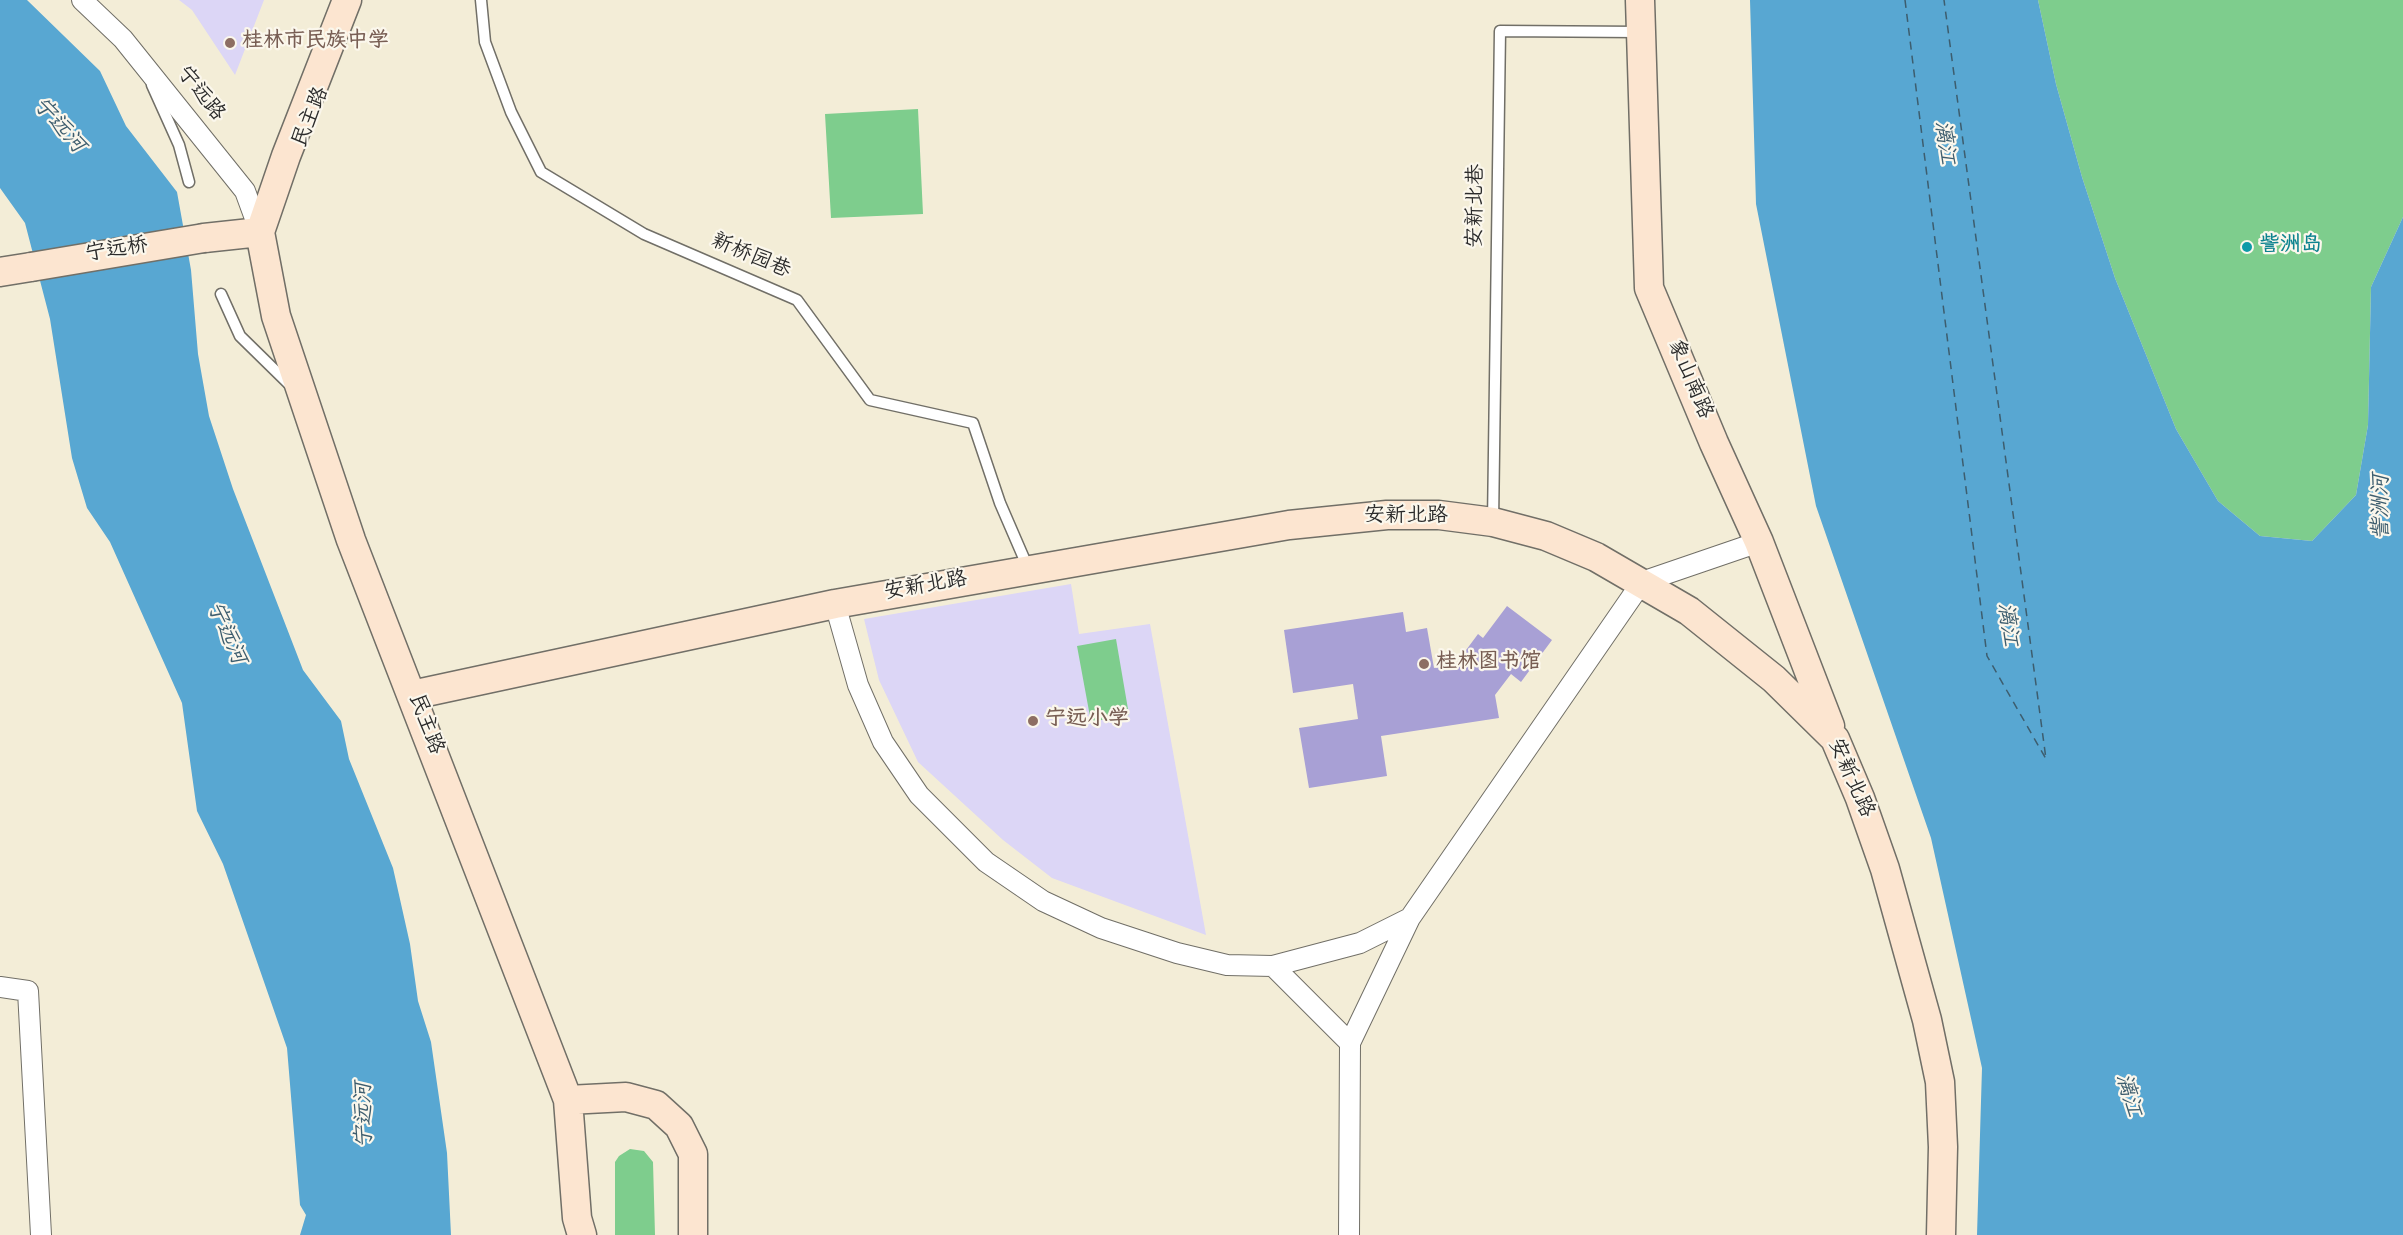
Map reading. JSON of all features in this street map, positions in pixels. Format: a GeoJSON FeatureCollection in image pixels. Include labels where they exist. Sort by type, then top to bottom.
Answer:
{"type":"FeatureCollection","features":[{"type":"Feature","properties":{"kind":"street","name":"宁远路"},"geometry":{"type":"LineString","coordinates":[[82,0],[123,39],[245,191],[260,232]]}},
{"type":"Feature","properties":{"kind":"street","name":"民主路"},"geometry":{"type":"LineString","coordinates":[[347,0],[286,156],[260,232],[276,316],[351,540],[568,1100],[577,1229]]}},
{"type":"Feature","properties":{"kind":"street","name":"民主路"},"geometry":{"type":"LineString","coordinates":[[260,232],[297,159],[360,0]]}},
{"type":"Feature","properties":{"kind":"street","name":"象山南路"},"geometry":{"type":"LineString","coordinates":[[1640,0],[1649,288],[1714,443],[1759,542],[1835,739]]}},
{"type":"Feature","properties":{"kind":"street","name":"宁远桥"},"geometry":{"type":"LineString","coordinates":[[0,272],[204,238],[260,232]]}},
{"type":"Feature","properties":{"kind":"street","name":"安新北路"},"geometry":{"type":"LineString","coordinates":[[412,695],[835,604],[1289,525],[1387,515],[1439,515],[1493,522],[1546,536],[1596,557],[1689,611],[1766,672],[1804,706],[1835,739],[1860,798],[1885,869],[1929,1030],[1940,1082],[1943,1147],[1941,1235]]}},
{"type":"Feature","properties":{"kind":"street"},"geometry":{"type":"LineString","coordinates":[[1349,1235],[1350,1043],[1410,918],[1642,582],[1759,542]]}},
{"type":"Feature","properties":{"kind":"street"},"geometry":{"type":"LineString","coordinates":[[835,604],[858,685],[883,742],[919,795],[986,862],[1043,901],[1101,928],[1177,953],[1227,965],[1273,966],[1360,943],[1410,918]]}},
{"type":"Feature","properties":{"kind":"street"},"geometry":{"type":"LineString","coordinates":[[1273,966],[1350,1043]]}},
{"type":"Feature","properties":{"kind":"street"},"geometry":{"type":"LineString","coordinates":[[0,987],[28,991],[41,1235]]}},
{"type":"Feature","properties":{"kind":"street"},"geometry":{"type":"LineString","coordinates":[[568,1100],[626,1097],[656,1105],[679,1126],[693,1154],[693,1235]]}},
{"type":"Feature","properties":{"kind":"lane","name":"新桥园巷"},"geometry":{"type":"LineString","coordinates":[[481,0],[485,42],[511,112],[541,172],[644,234],[797,300],[870,400],[973,423],[1000,503],[1030,570]]}},
{"type":"Feature","properties":{"kind":"lane","name":"安新北巷"},"geometry":{"type":"LineString","coordinates":[[1493,522],[1500,31],[1640,32]]}},
{"type":"Feature","properties":{"kind":"lane"},"geometry":{"type":"LineString","coordinates":[[139,58],[179,145],[189,182]]}},
{"type":"Feature","properties":{"kind":"lane"},"geometry":{"type":"LineString","coordinates":[[221,294],[240,336],[304,399]]}},
{"type":"Feature","properties":{"kind":"shaded area","name":"桂林市民族中学"},"geometry":{"type":"Polygon","coordinates":[[[179,0],[264,0],[235,75],[192,10],[179,0]]]}},
{"type":"Feature","properties":{"kind":"shaded area","name":"宁远小学"},"geometry":{"type":"Polygon","coordinates":[[[1071,584],[1079,634],[1150,624],[1206,935],[1052,878],[1003,840],[918,762],[879,680],[864,619],[1071,584]]]}},
{"type":"Feature","properties":{"kind":"green space","name":"訾洲岛"},"geometry":{"type":"Polygon","coordinates":[[[2038,0],[2403,0],[2403,217],[2371,287],[2368,425],[2356,495],[2312,541],[2260,536],[2218,501],[2176,429],[2115,278],[2082,177],[2056,84],[2038,0]]]}},
{"type":"Feature","properties":{"kind":"green space"},"geometry":{"type":"Polygon","coordinates":[[[918,109],[923,214],[831,218],[825,114],[918,109]]]}},
{"type":"Feature","properties":{"kind":"green space"},"geometry":{"type":"Polygon","coordinates":[[[1116,639],[1129,715],[1091,722],[1077,646],[1116,639]]]}},
{"type":"Feature","properties":{"kind":"green space"},"geometry":{"type":"Polygon","coordinates":[[[630,1149],[644,1151],[653,1162],[655,1235],[615,1235],[615,1162],[619,1156],[630,1149]]]}},
{"type":"Feature","properties":{"kind":"water","name":"宁远河"},"geometry":{"type":"Polygon","coordinates":[[[0,0],[27,0],[100,71],[126,126],[177,192],[191,270],[198,354],[209,416],[233,489],[303,670],[341,721],[349,759],[393,868],[410,944],[418,1001],[431,1042],[447,1153],[451,1235],[300,1235],[306,1215],[300,1205],[287,1048],[223,864],[197,811],[182,703],[110,542],[87,508],[72,458],[50,319],[25,223],[0,188],[0,0]]]}},
{"type":"Feature","properties":{"kind":"water"},"geometry":{"type":"Polygon","coordinates":[[[1750,0],[2038,0],[2056,84],[2082,177],[2115,278],[2176,429],[2218,501],[2260,536],[2312,541],[2356,495],[2368,425],[2371,287],[2403,217],[2403,1235],[1977,1235],[1982,1068],[1931,838],[1816,506],[1756,204],[1750,0]]]}},
{"type":"Feature","properties":{"kind":"building"},"geometry":{"type":"Polygon","coordinates":[[[1507,606],[1552,640],[1521,682],[1511,674],[1495,695],[1499,718],[1381,736],[1387,776],[1309,788],[1299,728],[1358,719],[1353,684],[1293,693],[1284,630],[1403,612],[1406,632],[1427,628],[1434,668],[1455,665],[1478,634],[1483,638],[1507,606]]]}},
{"type":"Feature","properties":{"kind":"ferry route"},"geometry":{"type":"LineString","coordinates":[[1905,0],[1987,656],[2046,759],[1944,0]]}},
{"type":"Feature","properties":{"kind":"place","name":"桂林市民族中学"},"geometry":{"type":"Point","coordinates":[230,43]}},
{"type":"Feature","properties":{"kind":"place","name":"訾洲岛"},"geometry":{"type":"Point","coordinates":[2247,247]}},
{"type":"Feature","properties":{"kind":"place","name":"桂林图书馆"},"geometry":{"type":"Point","coordinates":[1424,664]}},
{"type":"Feature","properties":{"kind":"place","name":"宁远小学"},"geometry":{"type":"Point","coordinates":[1033,721]}},
{"type":"Feature","properties":{"kind":"water label","name":"漓江"},"geometry":{"type":"Point","coordinates":[1942,143]}},
{"type":"Feature","properties":{"kind":"water label","name":"訾洲河"},"geometry":{"type":"Point","coordinates":[2384,507]}},
{"type":"Feature","properties":{"kind":"water label","name":"漓江"},"geometry":{"type":"Point","coordinates":[2005,625]}},
{"type":"Feature","properties":{"kind":"water label","name":"漓江"},"geometry":{"type":"Point","coordinates":[2126,1096]}}]}
